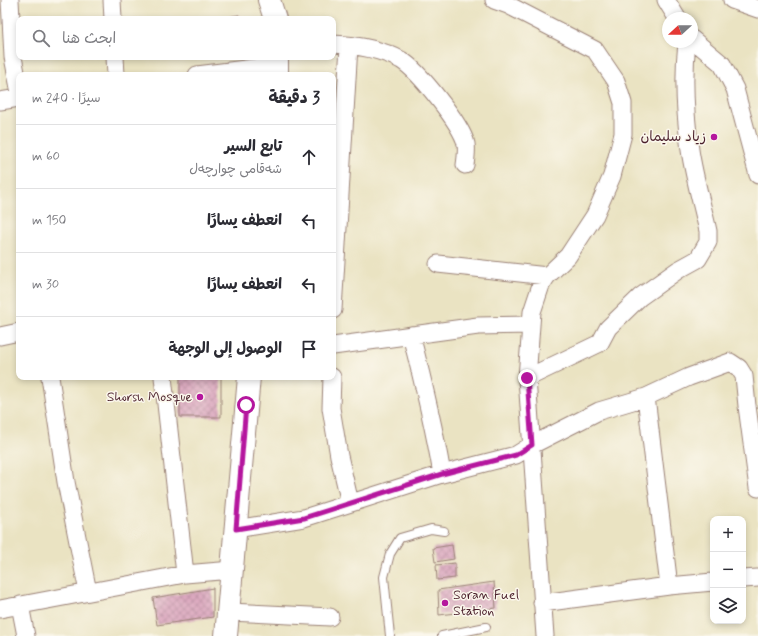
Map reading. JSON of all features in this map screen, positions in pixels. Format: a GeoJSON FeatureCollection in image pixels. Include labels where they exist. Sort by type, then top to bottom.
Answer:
{"type":"FeatureCollection","features":[{"type":"Feature","properties":{"kind":"main road"},"geometry":{"type":"LineString","coordinates":[[269,0],[274,16]]}},
{"type":"Feature","properties":{"kind":"main road"},"geometry":{"type":"LineString","coordinates":[[226,636],[249,380]]}},
{"type":"Feature","properties":{"kind":"street"},"geometry":{"type":"LineString","coordinates":[[10,0],[13,57],[16,72]]}},
{"type":"Feature","properties":{"kind":"street"},"geometry":{"type":"LineString","coordinates":[[112,0],[113,16]]}},
{"type":"Feature","properties":{"kind":"street"},"geometry":{"type":"LineString","coordinates":[[494,0],[508,5],[595,50],[616,81],[623,103],[623,134],[612,176],[595,215],[568,256],[546,276],[541,285],[532,312],[530,325],[527,378],[545,636]]}},
{"type":"Feature","properties":{"kind":"street"},"geometry":{"type":"LineString","coordinates":[[666,0],[673,12]]}},
{"type":"Feature","properties":{"kind":"street"},"geometry":{"type":"LineString","coordinates":[[732,0],[758,9]]}},
{"type":"Feature","properties":{"kind":"street"},"geometry":{"type":"LineString","coordinates":[[698,44],[722,64],[735,89],[758,175]]}},
{"type":"Feature","properties":{"kind":"street"},"geometry":{"type":"LineString","coordinates":[[336,211],[341,45],[382,51],[402,60],[415,72],[438,99],[457,125],[466,143],[466,165]]}},
{"type":"Feature","properties":{"kind":"street"},"geometry":{"type":"LineString","coordinates":[[527,378],[600,343],[608,328],[640,297],[678,270],[698,259],[708,242],[708,231],[690,150],[686,105],[685,63],[686,48]]}},
{"type":"Feature","properties":{"kind":"street"},"geometry":{"type":"LineString","coordinates":[[115,60],[116,72]]}},
{"type":"Feature","properties":{"kind":"street"},"geometry":{"type":"LineString","coordinates":[[224,72],[277,66]]}},
{"type":"Feature","properties":{"kind":"street"},"geometry":{"type":"LineString","coordinates":[[0,101],[16,98]]}},
{"type":"Feature","properties":{"kind":"street"},"geometry":{"type":"LineString","coordinates":[[438,264],[546,276]]}},
{"type":"Feature","properties":{"kind":"street"},"geometry":{"type":"LineString","coordinates":[[336,346],[478,326],[530,325]]}},
{"type":"Feature","properties":{"kind":"street"},"geometry":{"type":"LineString","coordinates":[[0,336],[16,333]]}},
{"type":"Feature","properties":{"kind":"street"},"geometry":{"type":"LineString","coordinates":[[410,335],[430,410],[442,474]]}},
{"type":"Feature","properties":{"kind":"street"},"geometry":{"type":"LineString","coordinates":[[236,529],[304,518],[442,474],[516,455],[599,410],[646,397],[689,377],[730,362],[739,368],[744,376],[747,413],[758,488]]}},
{"type":"Feature","properties":{"kind":"street"},"geometry":{"type":"LineString","coordinates":[[50,380],[66,482],[88,592]]}},
{"type":"Feature","properties":{"kind":"street"},"geometry":{"type":"LineString","coordinates":[[163,380],[185,574]]}},
{"type":"Feature","properties":{"kind":"street"},"geometry":{"type":"LineString","coordinates":[[332,380],[331,408],[339,456],[350,503]]}},
{"type":"Feature","properties":{"kind":"street"},"geometry":{"type":"LineString","coordinates":[[646,397],[669,586]]}},
{"type":"Feature","properties":{"kind":"street"},"geometry":{"type":"LineString","coordinates":[[0,608],[185,574],[232,570]]}},
{"type":"Feature","properties":{"kind":"street"},"geometry":{"type":"LineString","coordinates":[[746,579],[758,578]]}},
{"type":"Feature","properties":{"kind":"street"},"geometry":{"type":"LineString","coordinates":[[542,603],[669,586],[710,582]]}},
{"type":"Feature","properties":{"kind":"street"},"geometry":{"type":"LineString","coordinates":[[20,605],[26,636]]}},
{"type":"Feature","properties":{"kind":"street"},"geometry":{"type":"LineString","coordinates":[[229,612],[330,617]]}},
{"type":"Feature","properties":{"kind":"lane"},"geometry":{"type":"LineString","coordinates":[[390,636],[384,577],[390,554],[400,538],[432,530],[444,531]]}},
{"type":"Feature","properties":{"kind":"lane"},"geometry":{"type":"LineString","coordinates":[[442,636],[486,627]]}},
{"type":"Feature","properties":{"kind":"building","name":"Shorsh Mosque"},"geometry":{"type":"Polygon","coordinates":[[[180,380],[221,380],[221,417],[180,417],[180,380]]]}},
{"type":"Feature","properties":{"kind":"building"},"geometry":{"type":"Polygon","coordinates":[[[452,545],[454,559],[435,562],[433,548],[452,545]]]}},
{"type":"Feature","properties":{"kind":"building"},"geometry":{"type":"Polygon","coordinates":[[[455,563],[455,578],[437,580],[436,565],[455,563]]]}},
{"type":"Feature","properties":{"kind":"building"},"geometry":{"type":"Polygon","coordinates":[[[494,582],[496,608],[439,615],[438,590],[494,582]]]}},
{"type":"Feature","properties":{"kind":"building"},"geometry":{"type":"Polygon","coordinates":[[[213,588],[213,617],[157,625],[153,598],[213,588]]]}},
{"type":"Feature","properties":{"kind":"place","name":"زياد سليمان"},"geometry":{"type":"Point","coordinates":[714,137]}},
{"type":"Feature","properties":{"kind":"place","name":"Shorsh Mosque"},"geometry":{"type":"Point","coordinates":[200,397]}},
{"type":"Feature","properties":{"kind":"place","name":"Soran Fuel Station"},"geometry":{"type":"Point","coordinates":[445,603]}},
{"type":"Feature","properties":{"kind":"route"},"geometry":{"type":"LineString","coordinates":[[246,405],[236,529],[304,518],[442,474],[516,455],[532,445],[527,378]]}}]}
